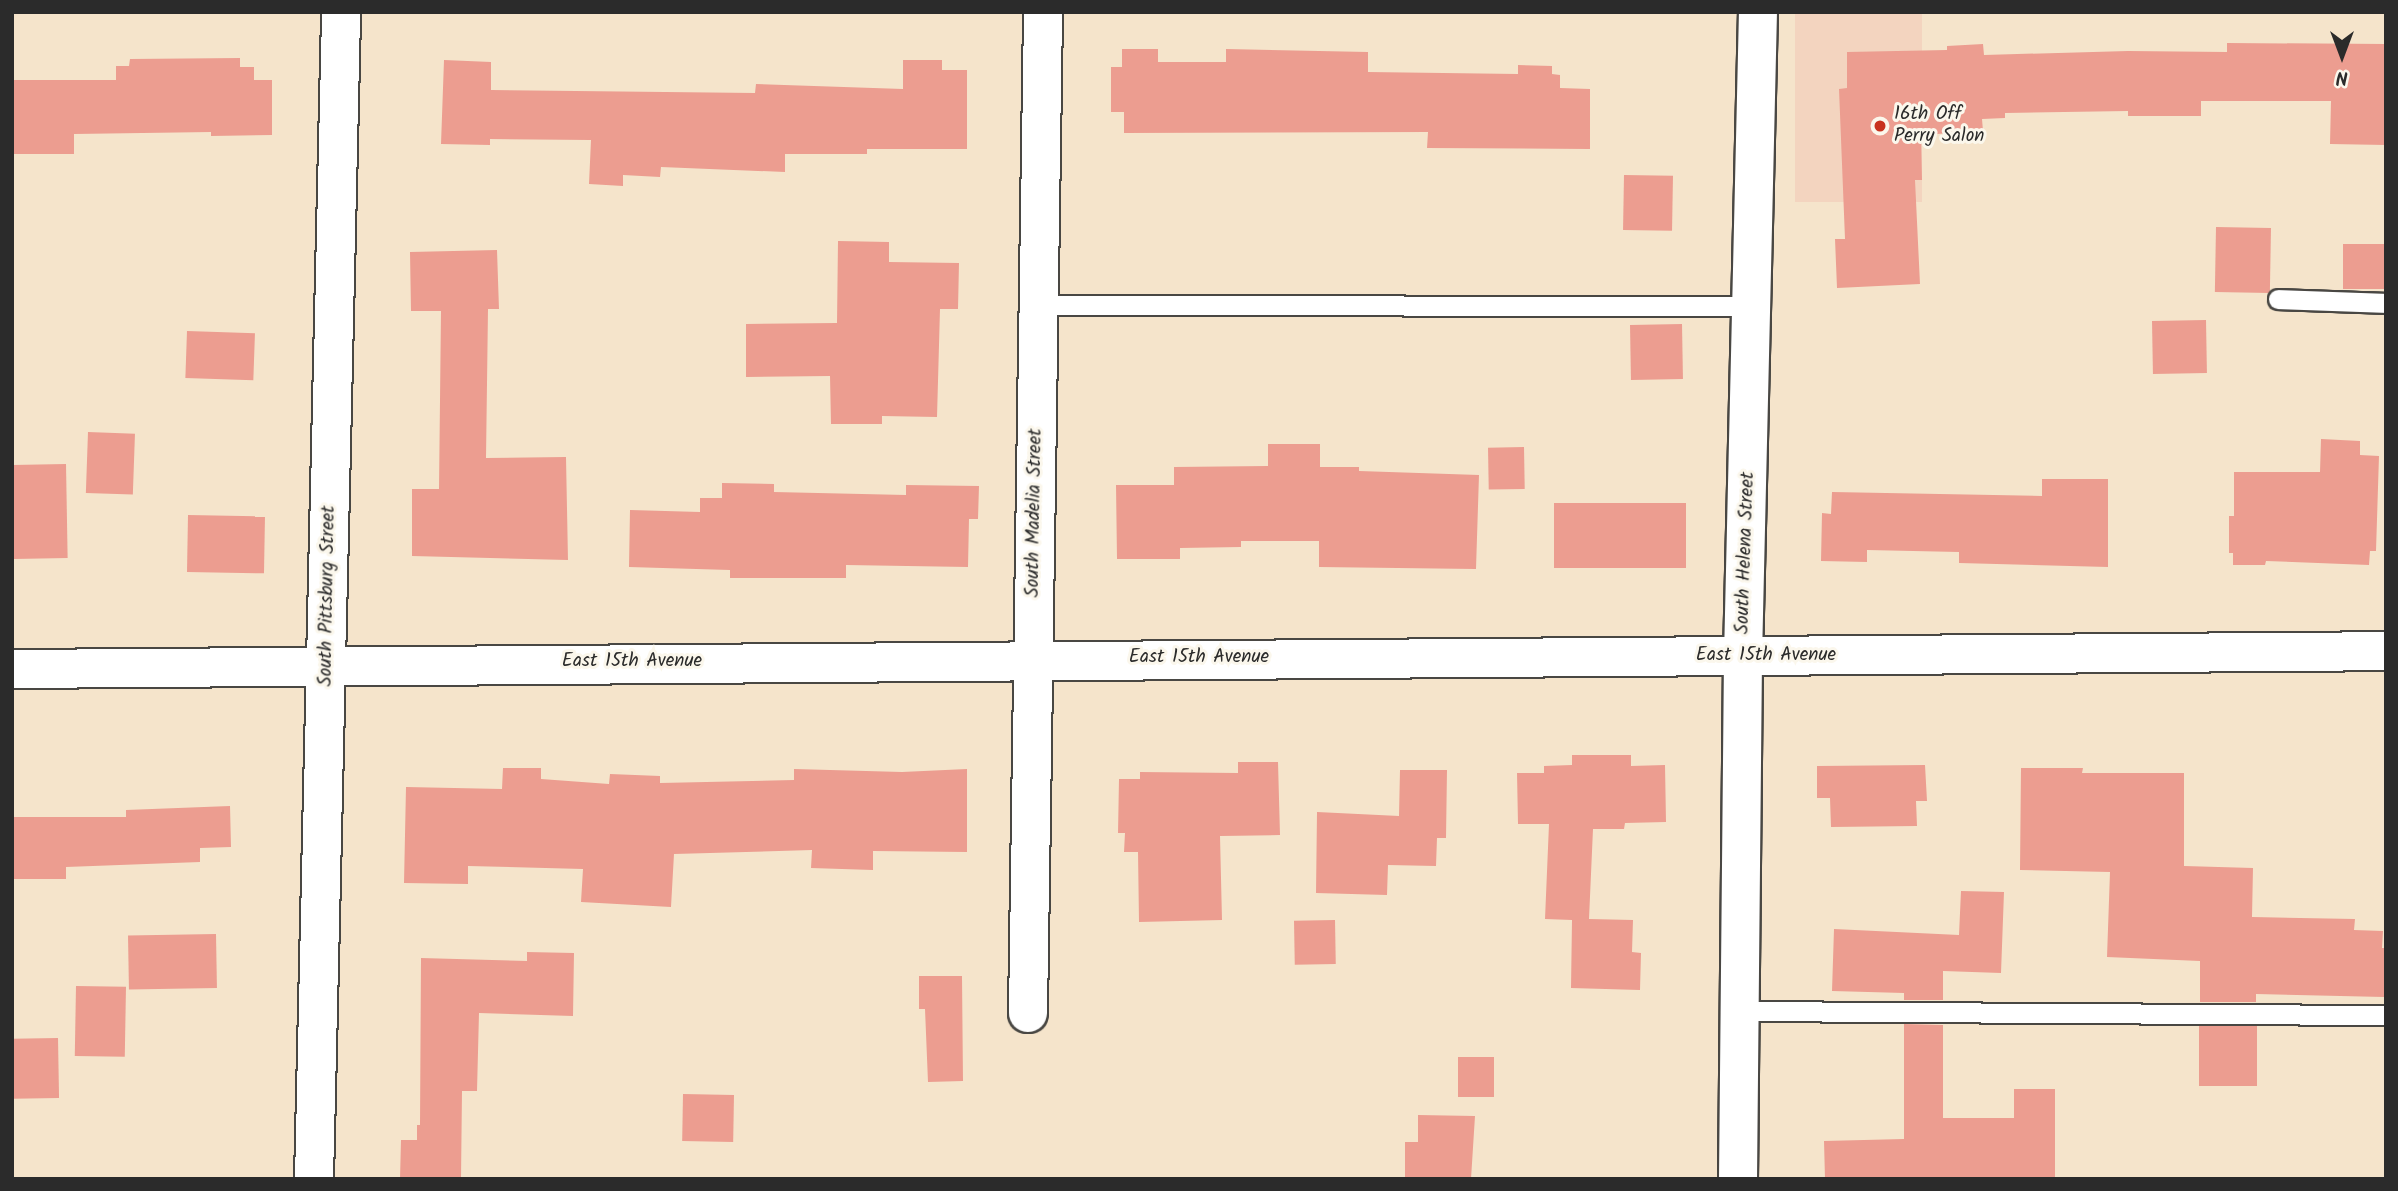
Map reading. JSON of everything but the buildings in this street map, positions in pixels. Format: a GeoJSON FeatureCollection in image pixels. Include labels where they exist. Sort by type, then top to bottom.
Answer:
{"type":"FeatureCollection","features":[{"type":"Feature","properties":{"kind":"street","name":"South Pittsburg Street"},"geometry":{"type":"LineString","coordinates":[[314,1179],[341,12]]}},
{"type":"Feature","properties":{"kind":"street","name":"South Madelia Street"},"geometry":{"type":"LineString","coordinates":[[1028,1013],[1043,12]]}},
{"type":"Feature","properties":{"kind":"street","name":"South Helena Street"},"geometry":{"type":"LineString","coordinates":[[1738,1179],[1743,657],[1758,12]]}},
{"type":"Feature","properties":{"kind":"street","name":"East 15th Avenue"},"geometry":{"type":"LineString","coordinates":[[12,669],[1032,659],[1743,657],[2386,651]]}},
{"type":"Feature","properties":{"kind":"lane"},"geometry":{"type":"LineString","coordinates":[[2278,299],[2386,303]]}},
{"type":"Feature","properties":{"kind":"lane"},"geometry":{"type":"LineString","coordinates":[[1038,305],[1753,306]]}},
{"type":"Feature","properties":{"kind":"lane"},"geometry":{"type":"LineString","coordinates":[[1741,1011],[2386,1015]]}},
{"type":"Feature","properties":{"kind":"shaded area"},"geometry":{"type":"Polygon","coordinates":[[[1795,12],[1922,12],[1922,202],[1795,202],[1795,12]]]}},
{"type":"Feature","properties":{"kind":"place","name":"16th Off Perry Salon"},"geometry":{"type":"Point","coordinates":[1880,126]}}]}
